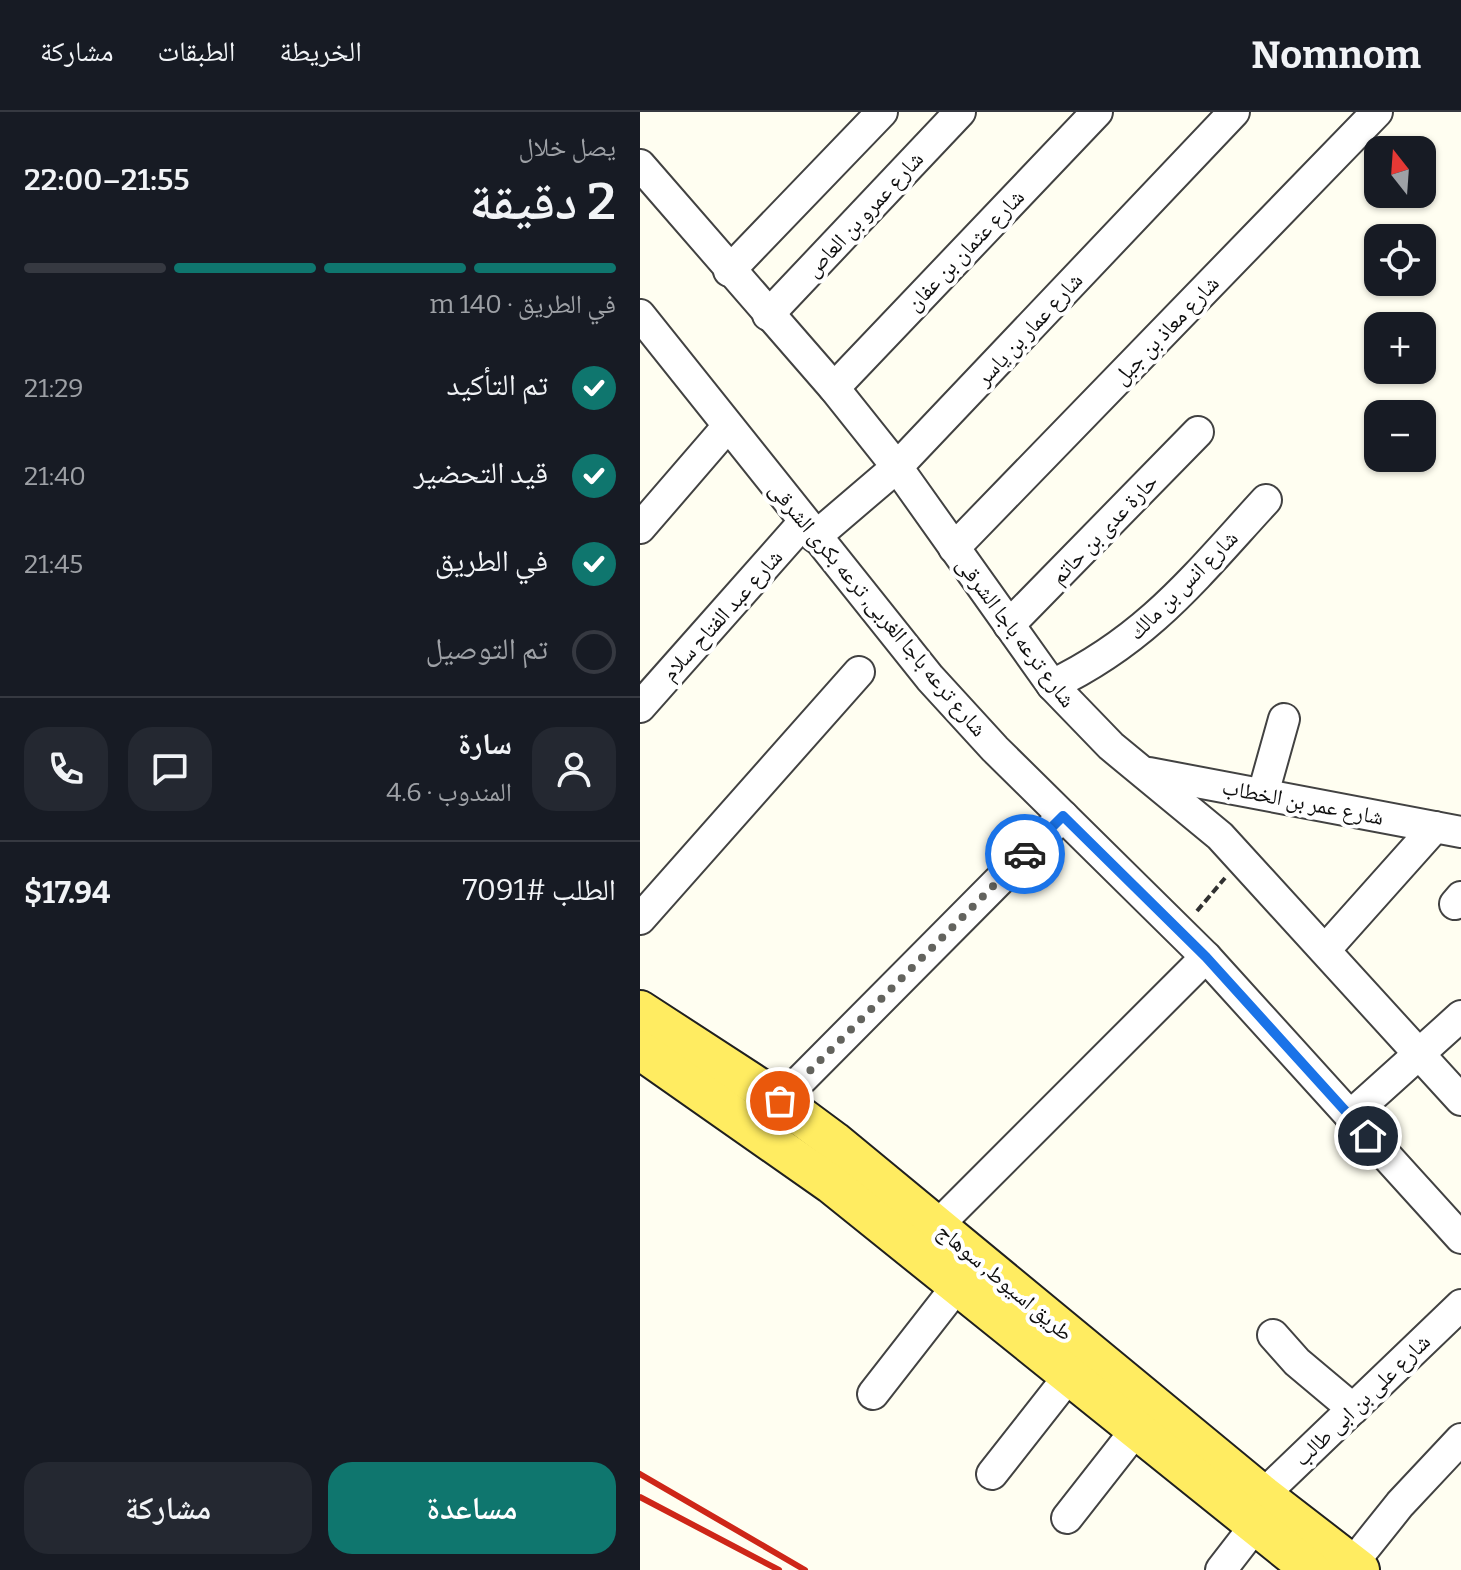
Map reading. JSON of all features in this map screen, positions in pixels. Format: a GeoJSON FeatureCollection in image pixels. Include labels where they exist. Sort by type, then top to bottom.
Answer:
{"type":"FeatureCollection","features":[{"type":"Feature","properties":{"kind":"main road","name":"طريق اسيوط, سوهاج"},"geometry":{"type":"LineString","coordinates":[[640,1010],[656,1047],[734,1092],[831,1184],[1136,1430],[1259,1511],[1356,1567]]}},
{"type":"Feature","properties":{"kind":"main road","name":"طريق اسيوط, سوهاج"},"geometry":{"type":"LineString","coordinates":[[734,1092],[780,1101],[938,1225],[1259,1511],[1311,1570]]}},
{"type":"Feature","properties":{"kind":"street"},"geometry":{"type":"LineString","coordinates":[[729,271],[882,112]]}},
{"type":"Feature","properties":{"kind":"street","name":"شارع عمرو بن العاص"},"geometry":{"type":"LineString","coordinates":[[768,315],[960,112]]}},
{"type":"Feature","properties":{"kind":"street","name":"شارع عثمان بن عفان"},"geometry":{"type":"LineString","coordinates":[[834,388],[1097,112]]}},
{"type":"Feature","properties":{"kind":"street","name":"شارع عمار بن ياسر"},"geometry":{"type":"LineString","coordinates":[[809,530],[897,467],[1234,112]]}},
{"type":"Feature","properties":{"kind":"street","name":"شارع معاذ بن جبل"},"geometry":{"type":"LineString","coordinates":[[954,548],[1377,112]]}},
{"type":"Feature","properties":{"kind":"street","name":"شارع ترعه باجا الشرقى"},"geometry":{"type":"LineString","coordinates":[[640,165],[729,271],[834,388],[897,467],[1052,685],[1101,736],[1183,802],[1242,858],[1461,1100]]}},
{"type":"Feature","properties":{"kind":"street","name":"شارع ترعه باجا الغربى, ترعه بكرى الشرقى"},"geometry":{"type":"LineString","coordinates":[[644,329],[728,426],[930,678],[1063,816],[1206,957],[1461,1238]]}},
{"type":"Feature","properties":{"kind":"street"},"geometry":{"type":"LineString","coordinates":[[640,528],[728,426]]}},
{"type":"Feature","properties":{"kind":"street","name":"حارة عدى بن حاتم"},"geometry":{"type":"LineString","coordinates":[[1009,625],[1198,432]]}},
{"type":"Feature","properties":{"kind":"street","name":"شارع انس بن مالك"},"geometry":{"type":"LineString","coordinates":[[1052,685],[1091,667],[1156,618],[1266,500]]}},
{"type":"Feature","properties":{"kind":"street","name":"شارع عبد الفتاح سلام"},"geometry":{"type":"LineString","coordinates":[[640,707],[809,530]]}},
{"type":"Feature","properties":{"kind":"street"},"geometry":{"type":"LineString","coordinates":[[640,919],[859,672]]}},
{"type":"Feature","properties":{"kind":"street"},"geometry":{"type":"LineString","coordinates":[[1263,794],[1284,719]]}},
{"type":"Feature","properties":{"kind":"street","name":"شارع عمر بن الخطاب"},"geometry":{"type":"LineString","coordinates":[[1144,772],[1453,826]]}},
{"type":"Feature","properties":{"kind":"street"},"geometry":{"type":"LineString","coordinates":[[780,1101],[1063,816]]}},
{"type":"Feature","properties":{"kind":"street"},"geometry":{"type":"LineString","coordinates":[[1326,949],[1453,826]]}},
{"type":"Feature","properties":{"kind":"street"},"geometry":{"type":"LineString","coordinates":[[938,1225],[1206,957]]}},
{"type":"Feature","properties":{"kind":"street"},"geometry":{"type":"LineString","coordinates":[[1350,1116],[1461,1016]]}},
{"type":"Feature","properties":{"kind":"street"},"geometry":{"type":"LineString","coordinates":[[873,1394],[958,1285]]}},
{"type":"Feature","properties":{"kind":"street","name":"شارع على بن ابى طالب"},"geometry":{"type":"LineString","coordinates":[[1221,1570],[1259,1511],[1353,1409],[1461,1305]]}},
{"type":"Feature","properties":{"kind":"street"},"geometry":{"type":"LineString","coordinates":[[1273,1335],[1297,1362],[1353,1409]]}},
{"type":"Feature","properties":{"kind":"street"},"geometry":{"type":"LineString","coordinates":[[992,1474],[1069,1376]]}},
{"type":"Feature","properties":{"kind":"street"},"geometry":{"type":"LineString","coordinates":[[1067,1518],[1136,1430]]}},
{"type":"Feature","properties":{"kind":"street"},"geometry":{"type":"LineString","coordinates":[[1356,1567],[1400,1504],[1461,1439]]}},
{"type":"Feature","properties":{"kind":"path"},"geometry":{"type":"LineString","coordinates":[[1180,931],[1242,858]]}},
{"type":"Feature","properties":{"kind":"railway"},"geometry":{"type":"LineString","coordinates":[[640,1474],[805,1570]]}},
{"type":"Feature","properties":{"kind":"railway"},"geometry":{"type":"LineString","coordinates":[[640,1497],[779,1570]]}},
{"type":"Feature","properties":{"kind":"way so far"},"geometry":{"type":"LineString","coordinates":[[780,1101],[1025,854]]}},
{"type":"Feature","properties":{"kind":"route"},"geometry":{"type":"LineString","coordinates":[[1025,854],[1063,816],[1206,957],[1368,1136]]}}]}
